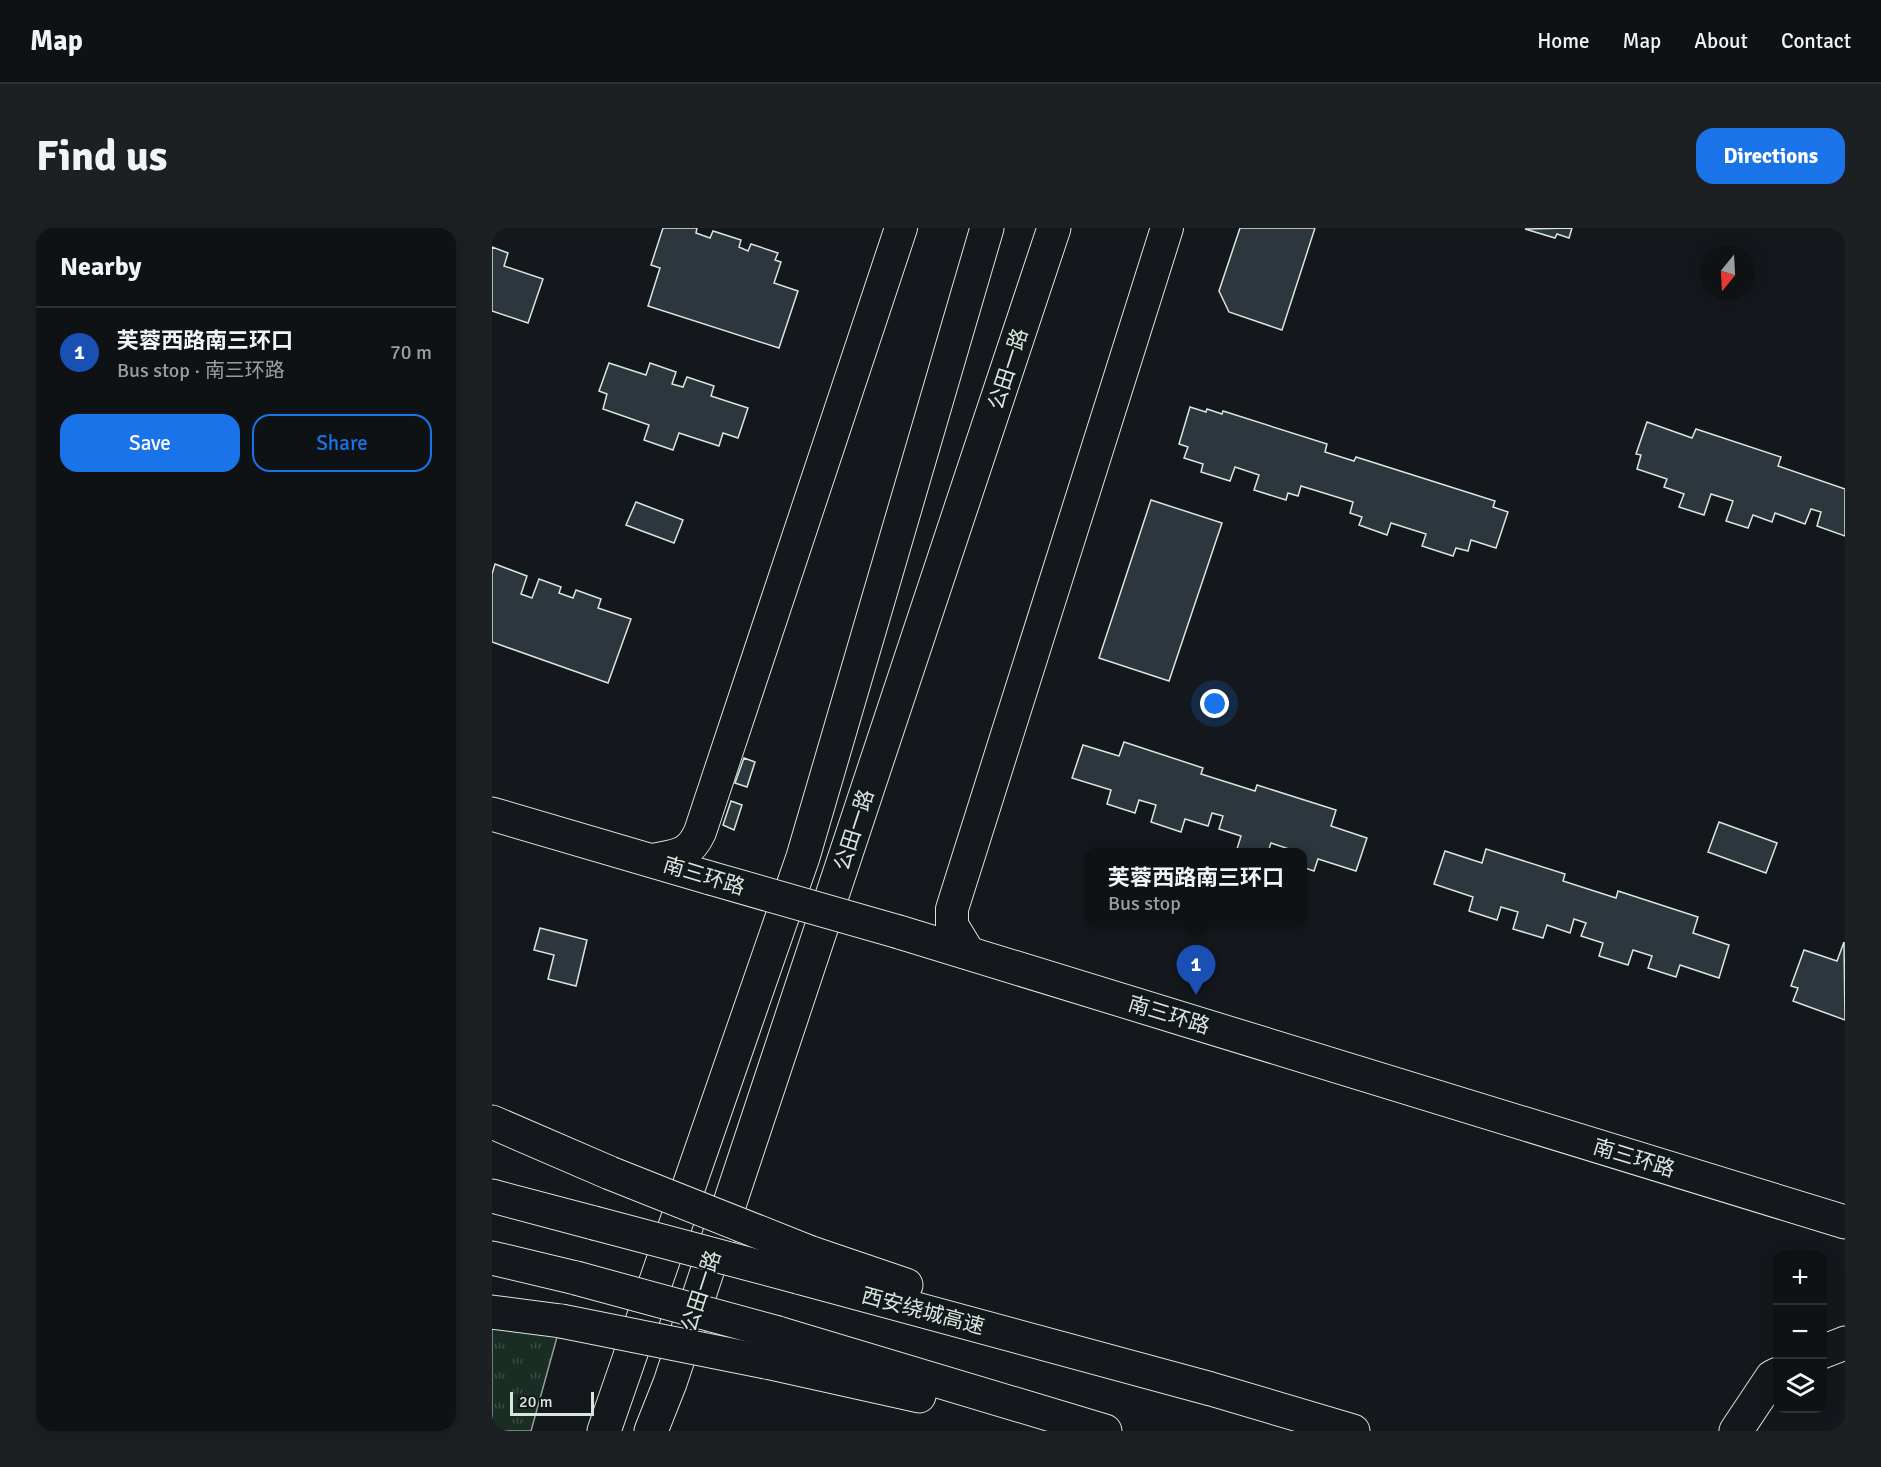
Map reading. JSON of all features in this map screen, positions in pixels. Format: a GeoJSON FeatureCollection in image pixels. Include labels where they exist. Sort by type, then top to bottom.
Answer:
{"type":"FeatureCollection","features":[{"type":"Feature","properties":{"kind":"main road","name":"公田一路"},"geometry":{"type":"LineString","coordinates":[[604,1431],[803,857],[987,228]]}},
{"type":"Feature","properties":{"kind":"main road","name":"公田一路"},"geometry":{"type":"LineString","coordinates":[[651,1431],[670,1383],[1054,228]]}},
{"type":"Feature","properties":{"kind":"main road","name":"南三环路"},"geometry":{"type":"LineString","coordinates":[[492,814],[969,953],[1845,1221]]}},
{"type":"Feature","properties":{"kind":"main road"},"geometry":{"type":"LineString","coordinates":[[492,1122],[610,1173],[804,1264]]}},
{"type":"Feature","properties":{"kind":"main road","name":"西安绕城高速"},"geometry":{"type":"LineString","coordinates":[[492,1196],[594,1223],[804,1264],[1353,1431]]}},
{"type":"Feature","properties":{"kind":"main road"},"geometry":{"type":"LineString","coordinates":[[492,1258],[576,1278],[772,1347],[1074,1431]]}},
{"type":"Feature","properties":{"kind":"main road"},"geometry":{"type":"LineString","coordinates":[[492,1312],[772,1347],[1105,1431]]}},
{"type":"Feature","properties":{"kind":"main road"},"geometry":{"type":"LineString","coordinates":[[1827,1350],[1845,1343]]}},
{"type":"Feature","properties":{"kind":"main road"},"geometry":{"type":"LineString","coordinates":[[1736,1431],[1773,1376]]}},
{"type":"Feature","properties":{"kind":"street"},"geometry":{"type":"LineString","coordinates":[[653,860],[678,855],[693,848],[700,832],[901,228]]}},
{"type":"Feature","properties":{"kind":"street"},"geometry":{"type":"LineString","coordinates":[[969,953],[952,926],[952,909],[1167,228]]}},
{"type":"Feature","properties":{"kind":"green space"},"geometry":{"type":"Polygon","coordinates":[[[492,1326],[559,1330],[531,1431],[492,1431],[492,1326]]]}},
{"type":"Feature","properties":{"kind":"building"},"geometry":{"type":"Polygon","coordinates":[[[663,228],[697,228],[696,233],[710,238],[713,231],[741,240],[739,247],[748,251],[751,244],[778,253],[775,260],[781,262],[774,283],[798,291],[779,348],[648,306],[660,268],[651,265],[663,228]]]}},
{"type":"Feature","properties":{"kind":"building"},"geometry":{"type":"Polygon","coordinates":[[[1240,228],[1315,228],[1282,330],[1229,312],[1219,291],[1240,228]]]}},
{"type":"Feature","properties":{"kind":"building"},"geometry":{"type":"Polygon","coordinates":[[[1572,228],[1569,238],[1557,234],[1555,238],[1525,229],[1572,228]]]}},
{"type":"Feature","properties":{"kind":"building"},"geometry":{"type":"Polygon","coordinates":[[[492,247],[508,253],[504,266],[543,279],[528,323],[492,311],[492,247]]]}},
{"type":"Feature","properties":{"kind":"building"},"geometry":{"type":"Polygon","coordinates":[[[609,363],[646,375],[650,363],[676,372],[672,384],[683,387],[687,377],[714,386],[711,396],[748,408],[738,438],[723,433],[719,446],[679,433],[673,450],[644,440],[649,425],[603,409],[607,394],[599,391],[609,363]]]}},
{"type":"Feature","properties":{"kind":"building"},"geometry":{"type":"Polygon","coordinates":[[[1190,407],[1222,414],[1223,411],[1327,444],[1325,452],[1354,461],[1356,457],[1495,501],[1493,507],[1508,512],[1496,548],[1471,540],[1468,551],[1456,548],[1453,556],[1422,546],[1426,534],[1391,523],[1387,535],[1359,525],[1362,517],[1350,513],[1353,502],[1301,486],[1298,496],[1288,493],[1286,500],[1254,490],[1259,475],[1235,467],[1230,481],[1201,472],[1203,464],[1184,458],[1188,447],[1179,444],[1190,407]]]}},
{"type":"Feature","properties":{"kind":"building"},"geometry":{"type":"Polygon","coordinates":[[[1647,422],[1692,438],[1696,429],[1781,457],[1778,466],[1845,489],[1845,536],[1817,526],[1821,512],[1811,509],[1805,524],[1775,513],[1772,522],[1753,515],[1748,528],[1726,521],[1733,501],[1711,494],[1704,515],[1679,507],[1684,494],[1664,487],[1667,479],[1637,469],[1641,455],[1636,454],[1647,422]]]}},
{"type":"Feature","properties":{"kind":"building"},"geometry":{"type":"Polygon","coordinates":[[[1151,500],[1222,523],[1169,681],[1099,658],[1151,500]]]}},
{"type":"Feature","properties":{"kind":"building"},"geometry":{"type":"Polygon","coordinates":[[[636,502],[683,520],[674,543],[626,525],[636,502]]]}},
{"type":"Feature","properties":{"kind":"building"},"geometry":{"type":"Polygon","coordinates":[[[495,564],[527,576],[521,594],[532,598],[539,579],[561,587],[559,593],[573,598],[576,590],[601,599],[598,608],[631,619],[608,683],[492,642],[492,574],[495,564]]]}},
{"type":"Feature","properties":{"kind":"building"},"geometry":{"type":"Polygon","coordinates":[[[1124,742],[1203,768],[1201,774],[1255,791],[1257,785],[1336,810],[1331,826],[1367,838],[1356,871],[1318,859],[1314,871],[1307,869],[1307,848],[1286,848],[1271,843],[1269,848],[1237,848],[1241,836],[1219,829],[1223,816],[1212,813],[1208,826],[1185,819],[1181,832],[1151,822],[1156,805],[1139,800],[1135,813],[1107,804],[1111,790],[1072,778],[1083,745],[1119,756],[1124,742]]]}},
{"type":"Feature","properties":{"kind":"building"},"geometry":{"type":"Polygon","coordinates":[[[744,758],[755,762],[747,787],[735,783],[744,758]]]}},
{"type":"Feature","properties":{"kind":"building"},"geometry":{"type":"Polygon","coordinates":[[[731,801],[742,805],[734,830],[723,825],[731,801]]]}},
{"type":"Feature","properties":{"kind":"building"},"geometry":{"type":"Polygon","coordinates":[[[1719,822],[1777,843],[1766,873],[1708,852],[1719,822]]]}},
{"type":"Feature","properties":{"kind":"building"},"geometry":{"type":"Polygon","coordinates":[[[1486,849],[1565,874],[1563,881],[1616,898],[1618,891],[1698,917],[1693,933],[1729,945],[1719,978],[1680,965],[1676,977],[1648,968],[1652,956],[1633,950],[1628,965],[1599,956],[1603,943],[1581,936],[1586,923],[1574,919],[1570,933],[1547,925],[1543,938],[1513,929],[1518,912],[1501,907],[1497,920],[1469,911],[1473,897],[1434,884],[1445,851],[1482,863],[1486,849]]]}},
{"type":"Feature","properties":{"kind":"building"},"geometry":{"type":"Polygon","coordinates":[[[540,928],[587,940],[576,986],[548,979],[554,955],[534,950],[540,928]]]}},
{"type":"Feature","properties":{"kind":"building"},"geometry":{"type":"Polygon","coordinates":[[[1844,942],[1845,1020],[1793,1001],[1798,988],[1791,986],[1804,950],[1837,961],[1844,942]]]}},
{"type":"Feature","properties":{"kind":"place","name":"芙蓉西路南三环口"},"geometry":{"type":"Point","coordinates":[1196,995]}}]}
